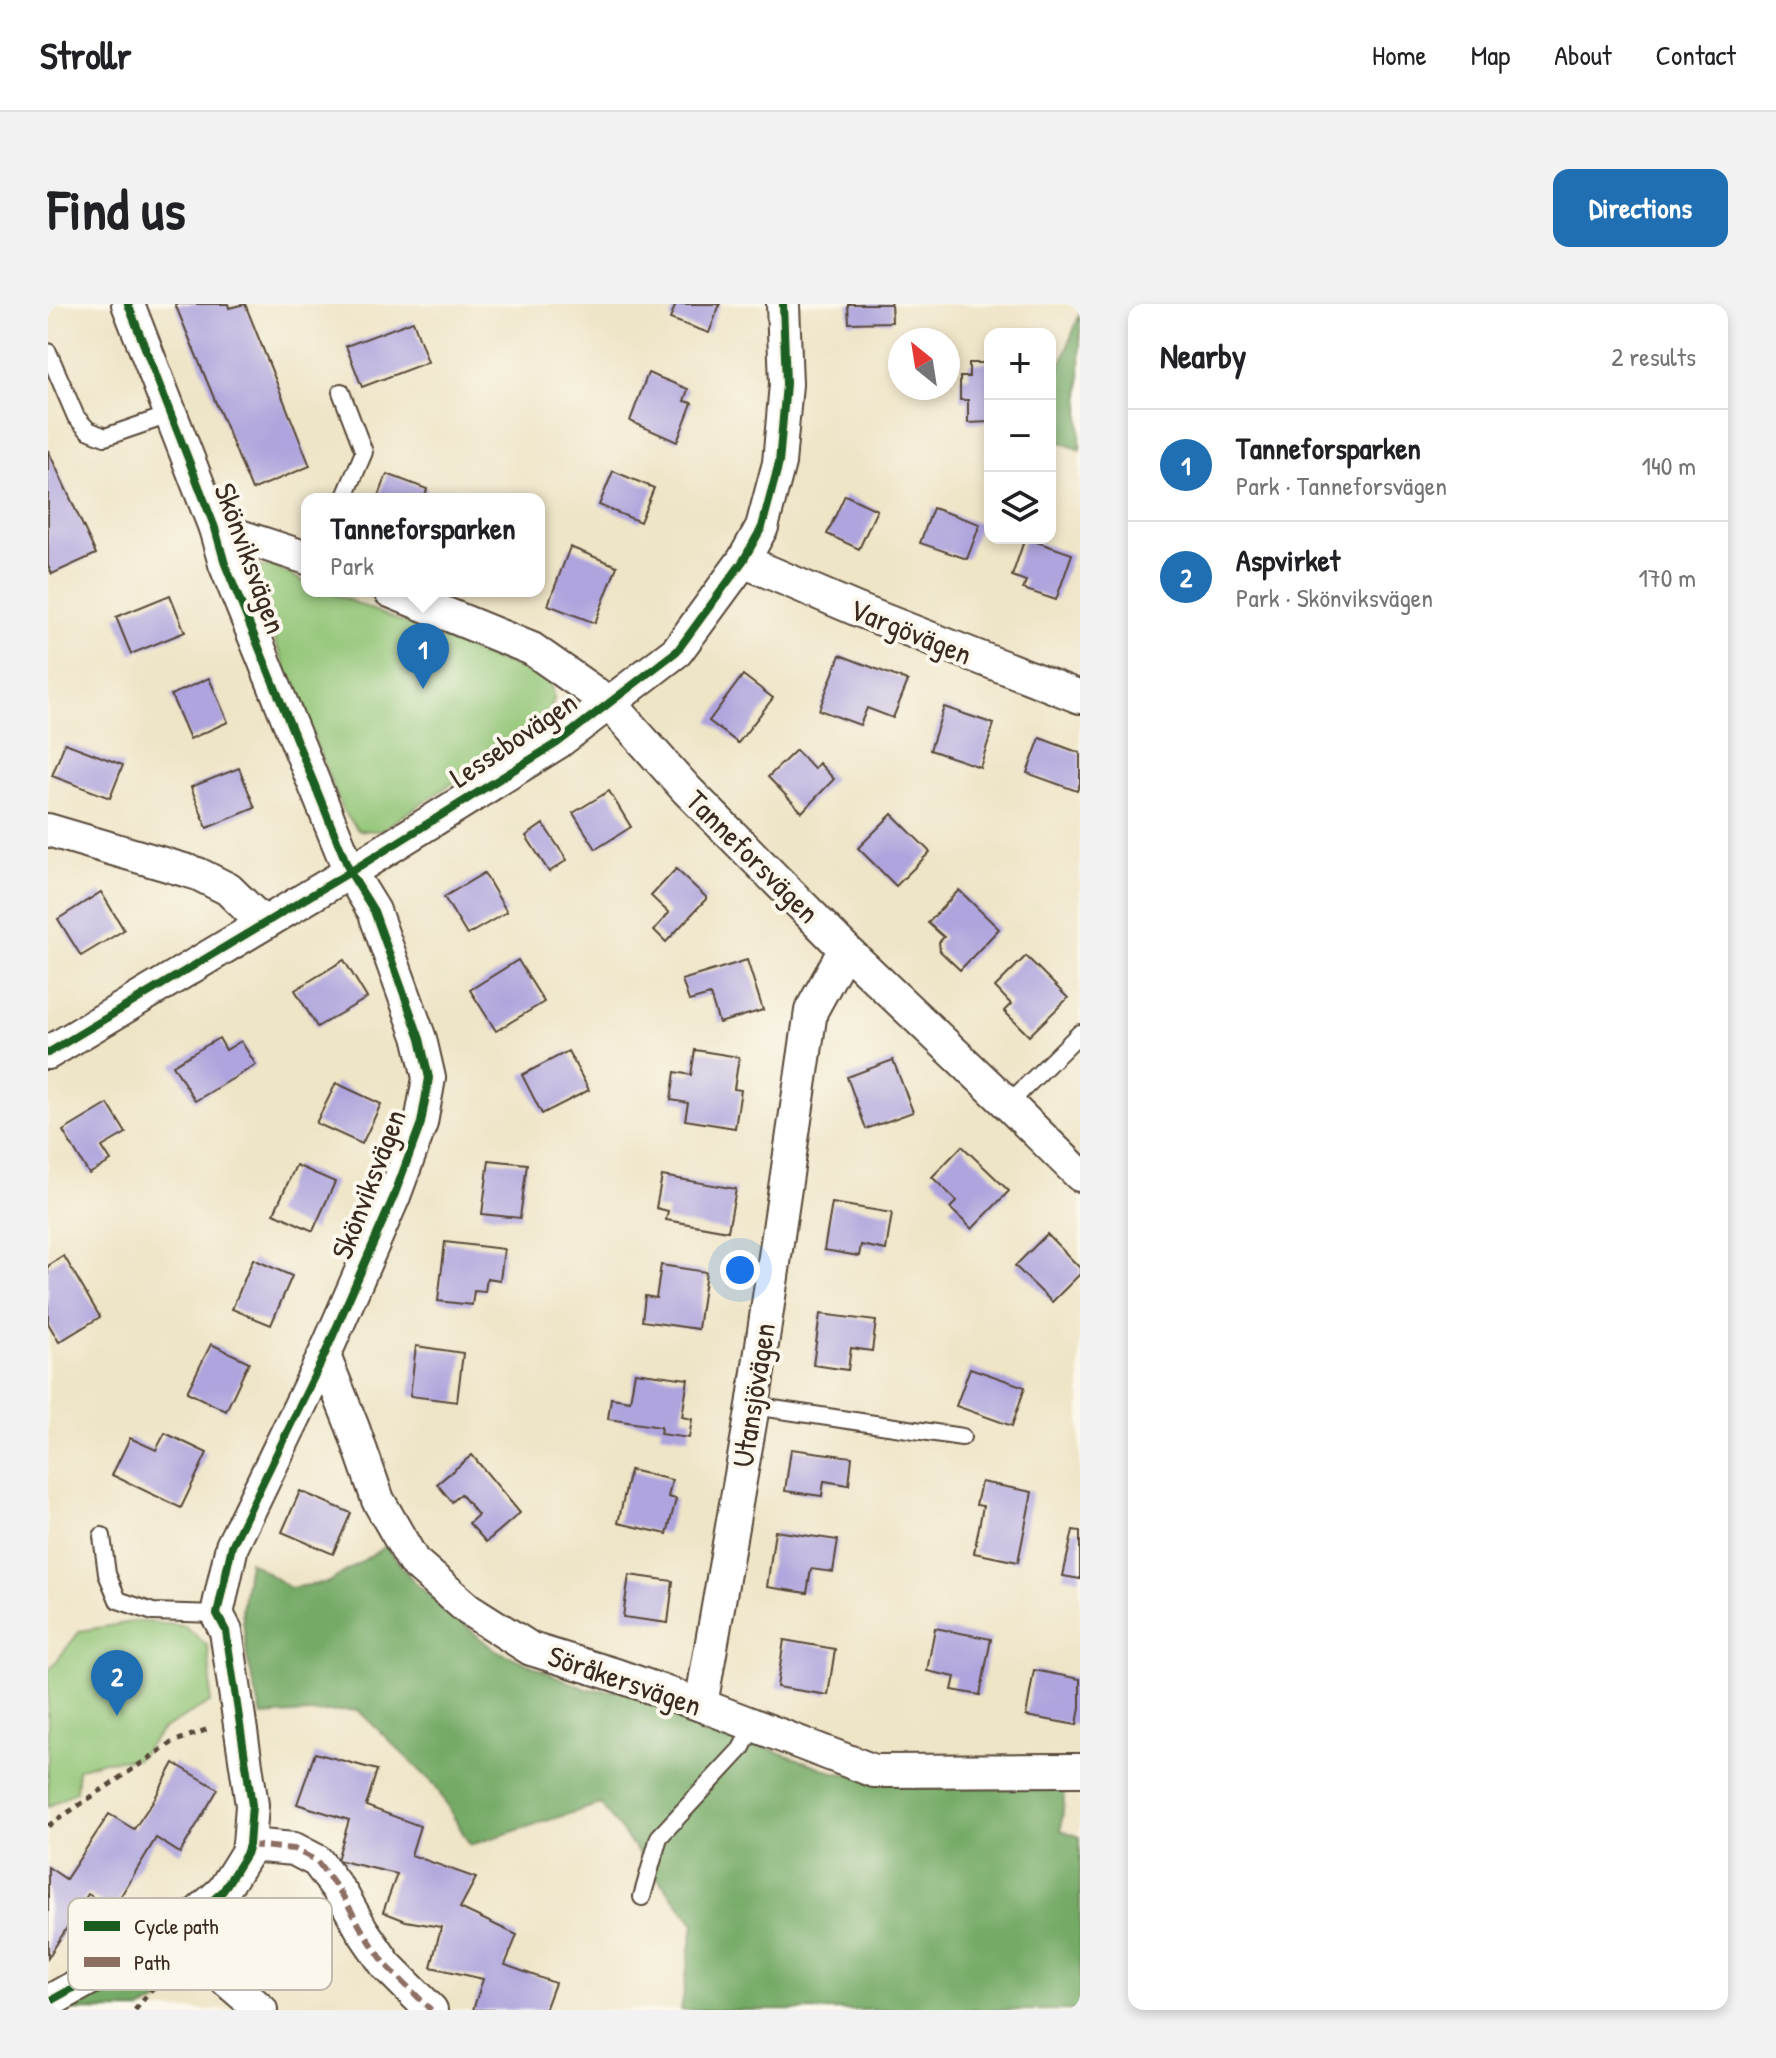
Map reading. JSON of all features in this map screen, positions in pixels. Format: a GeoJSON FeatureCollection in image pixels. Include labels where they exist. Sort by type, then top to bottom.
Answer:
{"type":"FeatureCollection","features":[{"type":"Feature","properties":{"kind":"street","name":"Skönviksvägen"},"geometry":{"type":"LineString","coordinates":[[128,304],[215,528],[225,564],[350,872],[374,911],[420,1039],[429,1078],[421,1123],[405,1167],[324,1356],[232,1546],[217,1614]]}},
{"type":"Feature","properties":{"kind":"street","name":"Lessebovägen"},"geometry":{"type":"LineString","coordinates":[[48,1053],[350,872],[557,743],[677,651],[743,561],[762,527],[779,463],[786,384],[783,304]]}},
{"type":"Feature","properties":{"kind":"street"},"geometry":{"type":"LineString","coordinates":[[215,528],[301,556]]}},
{"type":"Feature","properties":{"kind":"street","name":"Vargövägen"},"geometry":{"type":"LineString","coordinates":[[743,561],[858,610],[1080,697]]}},
{"type":"Feature","properties":{"kind":"street","name":"Tanneforsvägen"},"geometry":{"type":"LineString","coordinates":[[405,597],[532,649],[609,703],[687,790],[845,949],[1080,1175]]}},
{"type":"Feature","properties":{"kind":"street"},"geometry":{"type":"LineString","coordinates":[[48,830],[198,874],[228,889],[263,923]]}},
{"type":"Feature","properties":{"kind":"street","name":"Utansjövägen"},"geometry":{"type":"LineString","coordinates":[[701,1705],[753,1406],[811,1011],[845,949]]}},
{"type":"Feature","properties":{"kind":"street","name":"Söråkersvägen"},"geometry":{"type":"LineString","coordinates":[[324,1356],[378,1500],[413,1561],[468,1609],[531,1649],[701,1705],[874,1771],[1080,1770]]}},
{"type":"Feature","properties":{"kind":"street"},"geometry":{"type":"LineString","coordinates":[[215,1898],[246,1854],[252,1805],[226,1631],[217,1614]]}},
{"type":"Feature","properties":{"kind":"street"},"geometry":{"type":"LineString","coordinates":[[249,1845],[294,1849],[317,1861],[386,1965],[431,2010]]}},
{"type":"Feature","properties":{"kind":"street"},"geometry":{"type":"LineString","coordinates":[[48,2002],[70,1990]]}},
{"type":"Feature","properties":{"kind":"street"},"geometry":{"type":"LineString","coordinates":[[238,1990],[261,2010]]}},
{"type":"Feature","properties":{"kind":"lane"},"geometry":{"type":"LineString","coordinates":[[48,352],[76,417],[88,430],[105,437],[172,414]]}},
{"type":"Feature","properties":{"kind":"lane"},"geometry":{"type":"LineString","coordinates":[[341,392],[364,452],[347,493]]}},
{"type":"Feature","properties":{"kind":"lane"},"geometry":{"type":"LineString","coordinates":[[1008,1104],[1080,1033]]}},
{"type":"Feature","properties":{"kind":"lane"},"geometry":{"type":"LineString","coordinates":[[753,1406],[962,1437]]}},
{"type":"Feature","properties":{"kind":"lane"},"geometry":{"type":"LineString","coordinates":[[102,1536],[107,1574],[118,1600],[153,1612],[217,1614]]}},
{"type":"Feature","properties":{"kind":"lane"},"geometry":{"type":"LineString","coordinates":[[642,1897],[659,1837],[741,1749],[753,1726]]}},
{"type":"Feature","properties":{"kind":"path"},"geometry":{"type":"LineString","coordinates":[[48,1826],[173,1742],[239,1717]]}},
{"type":"Feature","properties":{"kind":"green space"},"geometry":{"type":"Polygon","coordinates":[[[1080,313],[1080,450],[1056,440],[1056,379],[1080,313]]]}},
{"type":"Feature","properties":{"kind":"green space"},"geometry":{"type":"Polygon","coordinates":[[[272,566],[301,580],[301,597],[342,597],[487,657],[549,678],[554,699],[548,720],[380,831],[358,830],[342,809],[269,626],[247,582],[254,568],[272,566]]]}},
{"type":"Feature","properties":{"kind":"green space"},"geometry":{"type":"Polygon","coordinates":[[[386,1546],[414,1582],[493,1649],[586,1689],[653,1693],[672,1713],[836,1773],[1065,1790],[1061,1830],[1080,1837],[1080,2010],[681,2010],[694,1924],[600,1804],[470,1845],[435,1785],[358,1710],[262,1716],[247,1657],[242,1610],[249,1561],[290,1588],[329,1582],[386,1546]]]}},
{"type":"Feature","properties":{"kind":"green space"},"geometry":{"type":"Polygon","coordinates":[[[138,1621],[184,1626],[208,1646],[210,1703],[163,1729],[137,1759],[104,1761],[78,1769],[76,1791],[48,1807],[48,1672],[80,1631],[138,1621]]]}},
{"type":"Feature","properties":{"kind":"green space"},"geometry":{"type":"Polygon","coordinates":[[[113,1990],[171,1990],[169,1996],[141,2010],[65,2010],[73,1999],[104,1996],[113,1990]]]}},
{"type":"Feature","properties":{"kind":"building"},"geometry":{"type":"Polygon","coordinates":[[[175,304],[228,304],[229,308],[245,304],[310,466],[252,490],[175,304]]]}},
{"type":"Feature","properties":{"kind":"building"},"geometry":{"type":"Polygon","coordinates":[[[676,304],[720,304],[709,333],[670,319],[676,304]]]}},
{"type":"Feature","properties":{"kind":"building"},"geometry":{"type":"Polygon","coordinates":[[[848,304],[891,304],[892,322],[849,323],[848,304]]]}},
{"type":"Feature","properties":{"kind":"building"},"geometry":{"type":"Polygon","coordinates":[[[413,321],[428,362],[362,387],[346,346],[413,321]]]}},
{"type":"Feature","properties":{"kind":"building"},"geometry":{"type":"Polygon","coordinates":[[[969,363],[984,363],[984,422],[968,423],[968,400],[960,400],[960,377],[969,377],[969,363]]]}},
{"type":"Feature","properties":{"kind":"building"},"geometry":{"type":"Polygon","coordinates":[[[648,373],[688,389],[684,401],[692,403],[677,442],[630,421],[648,373]]]}},
{"type":"Feature","properties":{"kind":"building"},"geometry":{"type":"Polygon","coordinates":[[[48,450],[96,554],[52,574],[48,566],[48,450]]]}},
{"type":"Feature","properties":{"kind":"building"},"geometry":{"type":"Polygon","coordinates":[[[613,471],[654,488],[640,522],[599,505],[613,471]]]}},
{"type":"Feature","properties":{"kind":"building"},"geometry":{"type":"Polygon","coordinates":[[[387,474],[427,489],[426,493],[380,493],[387,474]]]}},
{"type":"Feature","properties":{"kind":"building"},"geometry":{"type":"Polygon","coordinates":[[[845,495],[877,510],[859,549],[827,534],[845,495]]]}},
{"type":"Feature","properties":{"kind":"building"},"geometry":{"type":"Polygon","coordinates":[[[933,508],[980,524],[967,559],[920,543],[933,508]]]}},
{"type":"Feature","properties":{"kind":"building"},"geometry":{"type":"Polygon","coordinates":[[[1023,544],[1043,544],[1072,554],[1056,600],[1023,589],[1026,581],[1012,576],[1023,544]]]}},
{"type":"Feature","properties":{"kind":"building"},"geometry":{"type":"Polygon","coordinates":[[[570,547],[617,566],[595,623],[548,605],[570,547]]]}},
{"type":"Feature","properties":{"kind":"building"},"geometry":{"type":"Polygon","coordinates":[[[170,595],[185,632],[131,654],[116,617],[170,595]]]}},
{"type":"Feature","properties":{"kind":"building"},"geometry":{"type":"Polygon","coordinates":[[[840,655],[908,681],[893,718],[867,708],[860,725],[819,710],[840,655]]]}},
{"type":"Feature","properties":{"kind":"building"},"geometry":{"type":"Polygon","coordinates":[[[743,675],[773,698],[738,743],[709,721],[743,675]]]}},
{"type":"Feature","properties":{"kind":"building"},"geometry":{"type":"Polygon","coordinates":[[[209,678],[228,722],[190,739],[171,695],[209,678]]]}},
{"type":"Feature","properties":{"kind":"building"},"geometry":{"type":"Polygon","coordinates":[[[944,707],[994,724],[980,767],[930,750],[944,707]]]}},
{"type":"Feature","properties":{"kind":"building"},"geometry":{"type":"Polygon","coordinates":[[[1040,738],[1080,753],[1077,791],[1027,773],[1040,738]]]}},
{"type":"Feature","properties":{"kind":"building"},"geometry":{"type":"Polygon","coordinates":[[[65,743],[123,765],[110,798],[52,776],[65,743]]]}},
{"type":"Feature","properties":{"kind":"building"},"geometry":{"type":"Polygon","coordinates":[[[796,750],[814,769],[819,763],[834,779],[802,812],[768,777],[796,750]]]}},
{"type":"Feature","properties":{"kind":"building"},"geometry":{"type":"Polygon","coordinates":[[[239,768],[255,808],[207,828],[191,787],[239,768]]]}},
{"type":"Feature","properties":{"kind":"building"},"geometry":{"type":"Polygon","coordinates":[[[609,791],[631,827],[596,849],[573,813],[609,791]]]}},
{"type":"Feature","properties":{"kind":"building"},"geometry":{"type":"Polygon","coordinates":[[[892,814],[930,852],[896,886],[858,848],[892,814]]]}},
{"type":"Feature","properties":{"kind":"building"},"geometry":{"type":"Polygon","coordinates":[[[543,824],[567,860],[549,872],[526,836],[543,824]]]}},
{"type":"Feature","properties":{"kind":"building"},"geometry":{"type":"Polygon","coordinates":[[[676,869],[707,898],[666,942],[654,930],[669,913],[651,896],[676,869]]]}},
{"type":"Feature","properties":{"kind":"building"},"geometry":{"type":"Polygon","coordinates":[[[484,873],[507,912],[467,935],[444,897],[484,873]]]}},
{"type":"Feature","properties":{"kind":"building"},"geometry":{"type":"Polygon","coordinates":[[[959,890],[999,929],[960,970],[940,951],[939,942],[944,937],[928,923],[959,890]]]}},
{"type":"Feature","properties":{"kind":"building"},"geometry":{"type":"Polygon","coordinates":[[[101,892],[124,930],[81,956],[58,919],[101,892]]]}},
{"type":"Feature","properties":{"kind":"building"},"geometry":{"type":"Polygon","coordinates":[[[1026,956],[1068,998],[1029,1036],[1004,1011],[1011,1004],[995,987],[1026,956]]]}},
{"type":"Feature","properties":{"kind":"building"},"geometry":{"type":"Polygon","coordinates":[[[344,960],[367,998],[317,1027],[295,990],[344,960]]]}},
{"type":"Feature","properties":{"kind":"building"},"geometry":{"type":"Polygon","coordinates":[[[518,960],[544,1002],[496,1031],[470,990],[518,960]]]}},
{"type":"Feature","properties":{"kind":"building"},"geometry":{"type":"Polygon","coordinates":[[[747,960],[763,1010],[719,1023],[710,995],[689,1001],[682,980],[747,960]]]}},
{"type":"Feature","properties":{"kind":"building"},"geometry":{"type":"Polygon","coordinates":[[[219,1038],[226,1050],[241,1041],[256,1065],[195,1101],[173,1065],[219,1038]]]}},
{"type":"Feature","properties":{"kind":"building"},"geometry":{"type":"Polygon","coordinates":[[[695,1050],[739,1057],[734,1089],[741,1090],[735,1128],[685,1120],[688,1103],[671,1100],[675,1072],[691,1075],[695,1050]]]}},
{"type":"Feature","properties":{"kind":"building"},"geometry":{"type":"Polygon","coordinates":[[[568,1051],[589,1090],[542,1114],[522,1075],[568,1051]]]}},
{"type":"Feature","properties":{"kind":"building"},"geometry":{"type":"Polygon","coordinates":[[[893,1060],[913,1112],[866,1129],[847,1077],[893,1060]]]}},
{"type":"Feature","properties":{"kind":"building"},"geometry":{"type":"Polygon","coordinates":[[[336,1083],[381,1104],[362,1144],[316,1123],[336,1083]]]}},
{"type":"Feature","properties":{"kind":"building"},"geometry":{"type":"Polygon","coordinates":[[[108,1104],[126,1133],[102,1147],[111,1161],[89,1174],[63,1131],[108,1104]]]}},
{"type":"Feature","properties":{"kind":"building"},"geometry":{"type":"Polygon","coordinates":[[[962,1146],[1009,1191],[972,1229],[950,1208],[957,1201],[932,1177],[962,1146]]]}},
{"type":"Feature","properties":{"kind":"building"},"geometry":{"type":"Polygon","coordinates":[[[489,1160],[527,1164],[520,1218],[482,1214],[489,1160]]]}},
{"type":"Feature","properties":{"kind":"building"},"geometry":{"type":"Polygon","coordinates":[[[296,1165],[335,1182],[313,1231],[274,1213],[296,1165]]]}},
{"type":"Feature","properties":{"kind":"building"},"geometry":{"type":"Polygon","coordinates":[[[662,1176],[736,1189],[728,1231],[666,1220],[668,1211],[656,1208],[662,1176]]]}},
{"type":"Feature","properties":{"kind":"building"},"geometry":{"type":"Polygon","coordinates":[[[832,1203],[892,1213],[886,1250],[861,1245],[859,1256],[824,1250],[832,1203]]]}},
{"type":"Feature","properties":{"kind":"building"},"geometry":{"type":"Polygon","coordinates":[[[1047,1234],[1080,1268],[1080,1274],[1052,1302],[1015,1266],[1047,1234]]]}},
{"type":"Feature","properties":{"kind":"building"},"geometry":{"type":"Polygon","coordinates":[[[445,1242],[504,1249],[500,1280],[487,1278],[485,1292],[474,1291],[472,1305],[438,1301],[445,1242]]]}},
{"type":"Feature","properties":{"kind":"building"},"geometry":{"type":"Polygon","coordinates":[[[64,1256],[100,1317],[59,1342],[48,1323],[48,1266],[64,1256]]]}},
{"type":"Feature","properties":{"kind":"building"},"geometry":{"type":"Polygon","coordinates":[[[253,1259],[292,1276],[271,1325],[232,1309],[253,1259]]]}},
{"type":"Feature","properties":{"kind":"building"},"geometry":{"type":"Polygon","coordinates":[[[661,1265],[706,1272],[698,1329],[642,1321],[645,1296],[656,1298],[661,1265]]]}},
{"type":"Feature","properties":{"kind":"building"},"geometry":{"type":"Polygon","coordinates":[[[820,1314],[876,1321],[872,1351],[851,1348],[848,1370],[813,1365],[820,1314]]]}},
{"type":"Feature","properties":{"kind":"building"},"geometry":{"type":"Polygon","coordinates":[[[211,1344],[249,1362],[226,1411],[187,1392],[211,1344]]]}},
{"type":"Feature","properties":{"kind":"building"},"geometry":{"type":"Polygon","coordinates":[[[416,1346],[463,1353],[457,1402],[410,1396],[416,1346]]]}},
{"type":"Feature","properties":{"kind":"building"},"geometry":{"type":"Polygon","coordinates":[[[970,1368],[1025,1387],[1012,1426],[956,1406],[970,1368]]]}},
{"type":"Feature","properties":{"kind":"building"},"geometry":{"type":"Polygon","coordinates":[[[635,1372],[688,1379],[682,1417],[692,1419],[689,1438],[660,1434],[661,1427],[608,1419],[611,1398],[630,1401],[635,1372]]]}},
{"type":"Feature","properties":{"kind":"building"},"geometry":{"type":"Polygon","coordinates":[[[165,1433],[207,1453],[181,1508],[112,1475],[130,1438],[156,1450],[165,1433]]]}},
{"type":"Feature","properties":{"kind":"building"},"geometry":{"type":"Polygon","coordinates":[[[791,1449],[852,1457],[849,1485],[824,1481],[822,1496],[785,1491],[791,1449]]]}},
{"type":"Feature","properties":{"kind":"building"},"geometry":{"type":"Polygon","coordinates":[[[472,1455],[520,1513],[486,1542],[469,1523],[478,1515],[461,1494],[452,1502],[437,1484],[472,1455]]]}},
{"type":"Feature","properties":{"kind":"building"},"geometry":{"type":"Polygon","coordinates":[[[630,1470],[672,1480],[668,1497],[676,1499],[667,1534],[618,1523],[630,1470]]]}},
{"type":"Feature","properties":{"kind":"building"},"geometry":{"type":"Polygon","coordinates":[[[981,1482],[1032,1492],[1018,1562],[974,1553],[983,1506],[976,1505],[981,1482]]]}},
{"type":"Feature","properties":{"kind":"building"},"geometry":{"type":"Polygon","coordinates":[[[300,1491],[351,1513],[333,1554],[282,1532],[300,1491]]]}},
{"type":"Feature","properties":{"kind":"building"},"geometry":{"type":"Polygon","coordinates":[[[1073,1530],[1080,1531],[1080,1579],[1063,1576],[1073,1530]]]}},
{"type":"Feature","properties":{"kind":"building"},"geometry":{"type":"Polygon","coordinates":[[[775,1531],[838,1540],[833,1572],[811,1569],[807,1593],[767,1587],[775,1531]]]}},
{"type":"Feature","properties":{"kind":"building"},"geometry":{"type":"Polygon","coordinates":[[[629,1575],[673,1581],[668,1623],[623,1617],[629,1575]]]}},
{"type":"Feature","properties":{"kind":"building"},"geometry":{"type":"Polygon","coordinates":[[[935,1628],[991,1639],[980,1695],[952,1690],[955,1677],[927,1671],[935,1628]]]}},
{"type":"Feature","properties":{"kind":"building"},"geometry":{"type":"Polygon","coordinates":[[[784,1640],[835,1649],[828,1695],[777,1687],[784,1640]]]}},
{"type":"Feature","properties":{"kind":"building"},"geometry":{"type":"Polygon","coordinates":[[[1034,1670],[1080,1679],[1077,1725],[1026,1716],[1034,1670]]]}},
{"type":"Feature","properties":{"kind":"building"},"geometry":{"type":"Polygon","coordinates":[[[315,1753],[377,1770],[366,1806],[420,1826],[411,1855],[476,1878],[460,1908],[517,1935],[505,1965],[555,1983],[545,2010],[473,2010],[483,1979],[431,1967],[441,1927],[406,1921],[383,1912],[397,1874],[337,1860],[349,1820],[297,1804],[315,1753]]]}},
{"type":"Feature","properties":{"kind":"building"},"geometry":{"type":"Polygon","coordinates":[[[174,1763],[218,1789],[180,1853],[156,1838],[120,1898],[95,1898],[88,1894],[86,1898],[68,1898],[68,1926],[48,1958],[48,1867],[66,1879],[109,1814],[134,1829],[174,1763]]]}},
{"type":"Feature","properties":{"kind":"marked path"},"geometry":{"type":"LineString","coordinates":[[249,1845],[294,1849],[317,1861],[386,1965],[431,2010]]}},
{"type":"Feature","properties":{"kind":"cycle path"},"geometry":{"type":"LineString","coordinates":[[128,304],[215,528],[225,564],[350,872],[374,911],[420,1039],[429,1078],[421,1123],[394,1196],[324,1356],[232,1546],[217,1614],[226,1631],[252,1805],[246,1854],[215,1898]]}},
{"type":"Feature","properties":{"kind":"cycle path"},"geometry":{"type":"LineString","coordinates":[[48,1053],[350,872],[557,743],[677,651],[743,561],[762,527],[779,463],[786,384],[783,304]]}},
{"type":"Feature","properties":{"kind":"cycle path"},"geometry":{"type":"LineString","coordinates":[[48,2002],[70,1990]]}},
{"type":"Feature","properties":{"kind":"place","name":"Tanneforsparken"},"geometry":{"type":"Point","coordinates":[423,689]}},
{"type":"Feature","properties":{"kind":"place","name":"Aspvirket"},"geometry":{"type":"Point","coordinates":[117,1716]}}]}
